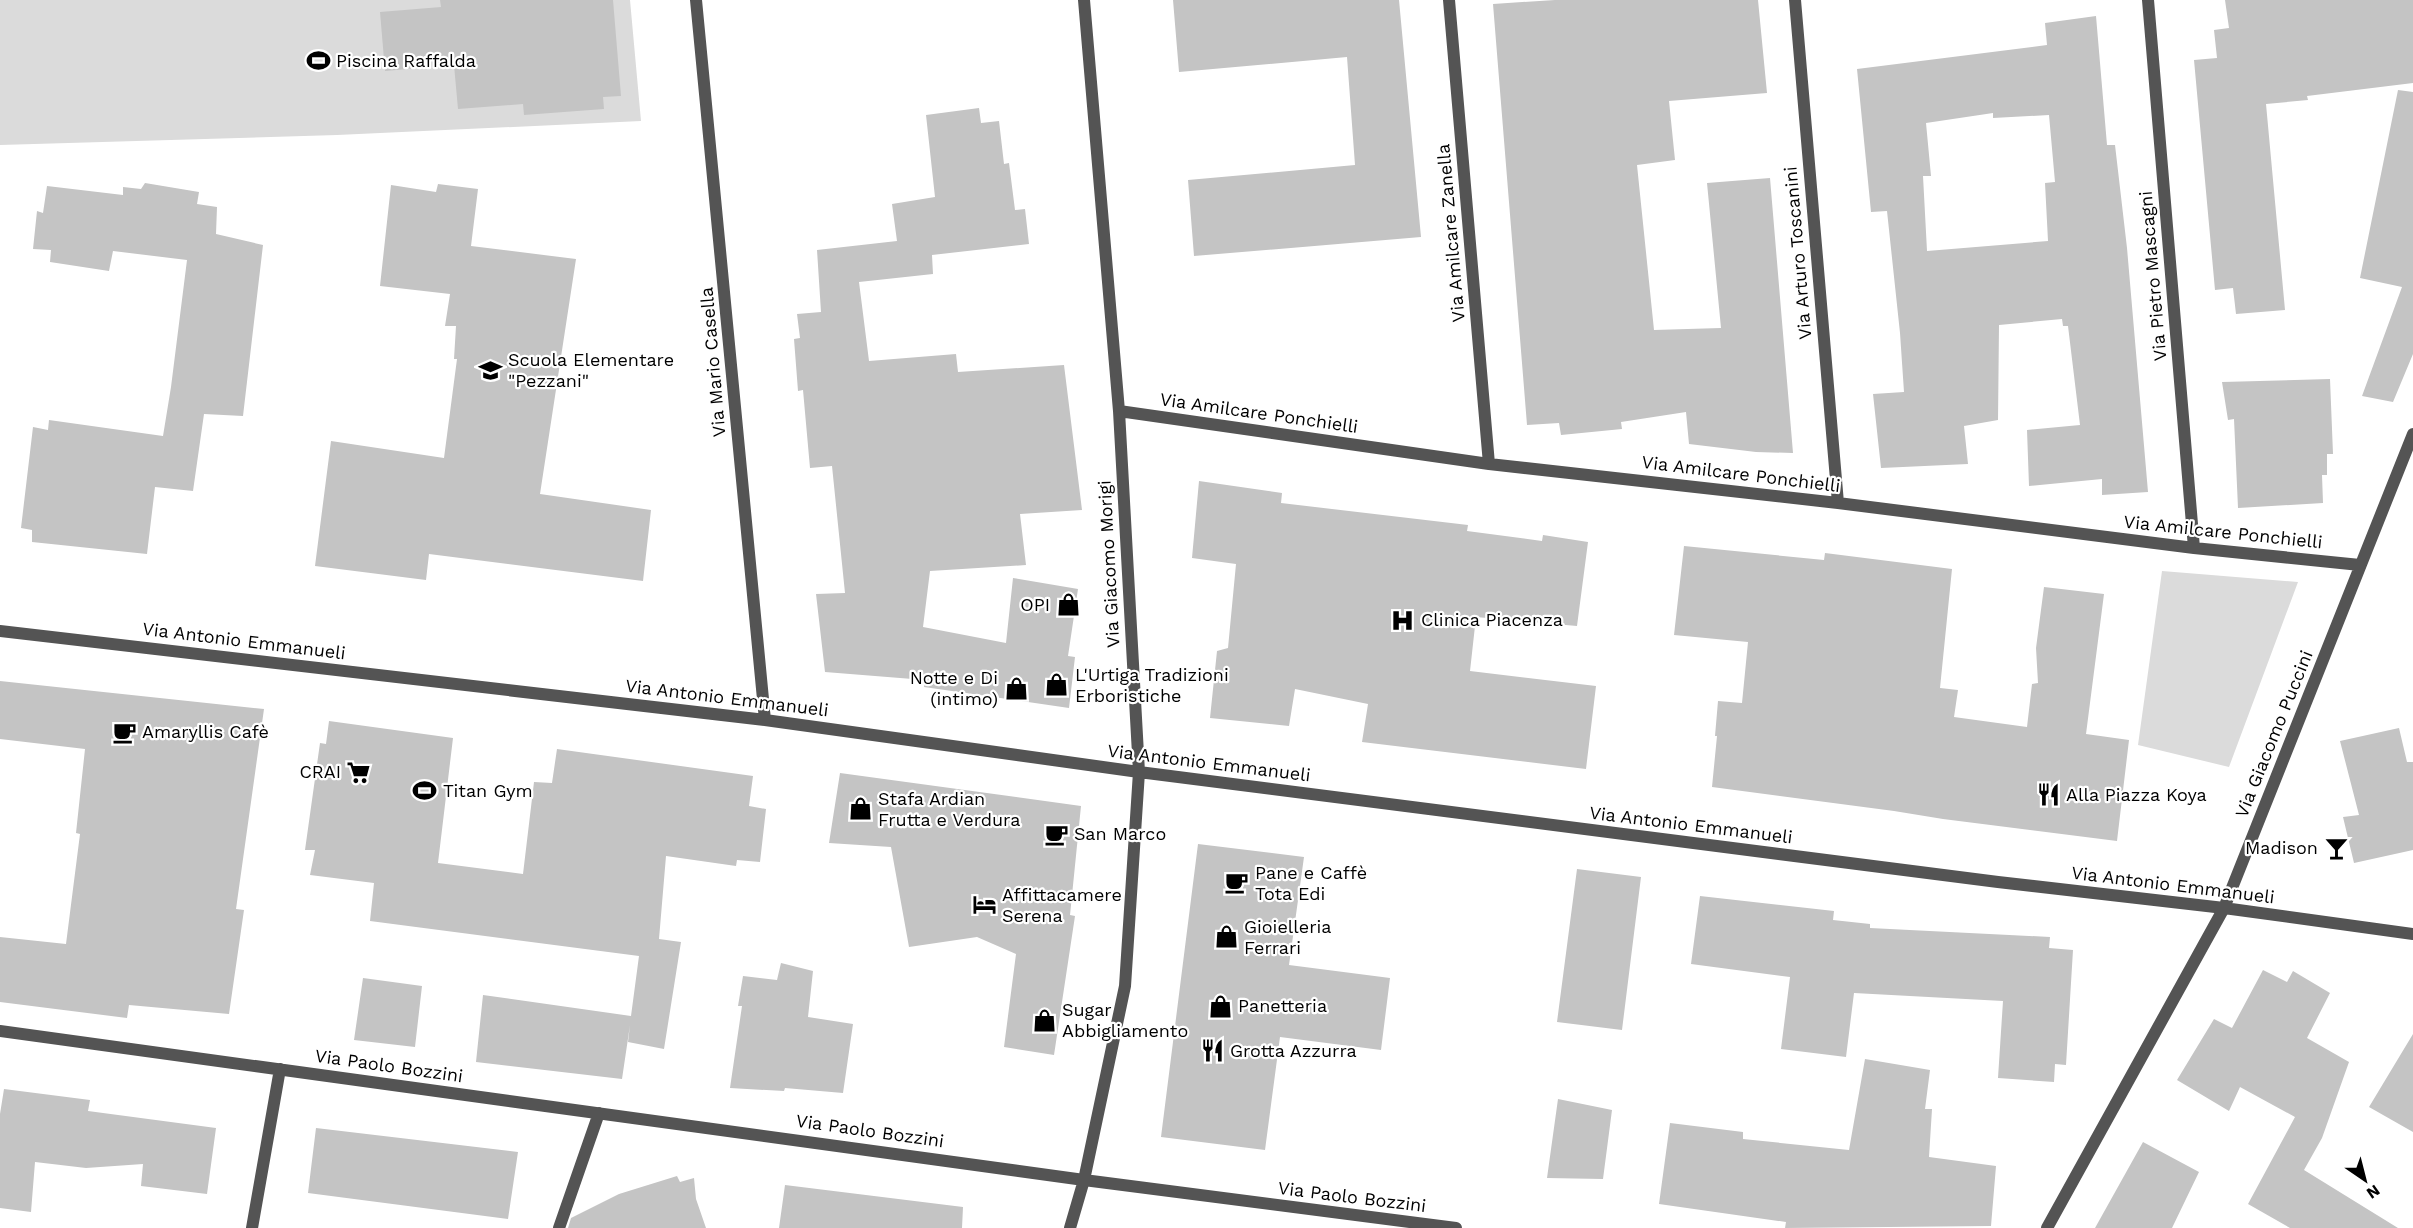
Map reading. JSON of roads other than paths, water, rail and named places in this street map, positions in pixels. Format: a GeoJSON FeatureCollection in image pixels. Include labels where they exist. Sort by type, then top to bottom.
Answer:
{"type":"FeatureCollection","features":[{"type":"Feature","properties":{"kind":"street","name":"Via Mario Casella"},"geometry":{"type":"LineString","coordinates":[[696,0],[765,720]]}},
{"type":"Feature","properties":{"kind":"street","name":"Via Giacomo Morigi"},"geometry":{"type":"LineString","coordinates":[[1070,1228],[1084,1180],[1125,986],[1139,772],[1119,411],[1084,0]]}},
{"type":"Feature","properties":{"kind":"street","name":"Via Amilcare Zanella"},"geometry":{"type":"LineString","coordinates":[[1449,0],[1489,464]]}},
{"type":"Feature","properties":{"kind":"street","name":"Via Arturo Toscanini"},"geometry":{"type":"LineString","coordinates":[[1795,0],[1838,504]]}},
{"type":"Feature","properties":{"kind":"street","name":"Via Pietro Mascagni"},"geometry":{"type":"LineString","coordinates":[[2148,0],[2194,548]]}},
{"type":"Feature","properties":{"kind":"street","name":"Via Amilcare Ponchielli"},"geometry":{"type":"LineString","coordinates":[[1119,411],[1489,464],[2194,548],[2360,565]]}},
{"type":"Feature","properties":{"kind":"street","name":"Via Giacomo Puccini"},"geometry":{"type":"LineString","coordinates":[[2047,1228],[2224,908],[2413,434]]}},
{"type":"Feature","properties":{"kind":"street","name":"Via Antonio Emmanueli"},"geometry":{"type":"LineString","coordinates":[[0,631],[765,720],[1139,772],[1998,882],[2224,908],[2413,934]]}},
{"type":"Feature","properties":{"kind":"street","name":"Via Paolo Bozzini"},"geometry":{"type":"LineString","coordinates":[[0,1031],[1084,1180],[1456,1228]]}},
{"type":"Feature","properties":{"kind":"street"},"geometry":{"type":"LineString","coordinates":[[252,1228],[280,1069]]}},
{"type":"Feature","properties":{"kind":"street"},"geometry":{"type":"LineString","coordinates":[[560,1228],[599,1113]]}},
{"type":"Feature","properties":{"kind":"place","name":"Piscina Raffalda"},"geometry":{"type":"Point","coordinates":[318,61]}},
{"type":"Feature","properties":{"kind":"place","name":"Scuola Elementare \"Pezzani\""},"geometry":{"type":"Point","coordinates":[490,370]}},
{"type":"Feature","properties":{"kind":"place","name":"OPI"},"geometry":{"type":"Point","coordinates":[1068,605]}},
{"type":"Feature","properties":{"kind":"place","name":"Clinica Piacenza"},"geometry":{"type":"Point","coordinates":[1403,620]}},
{"type":"Feature","properties":{"kind":"place","name":"L'Urtiga Tradizioni Erboristiche"},"geometry":{"type":"Point","coordinates":[1057,685]}},
{"type":"Feature","properties":{"kind":"place","name":"Notte e Di (intimo)"},"geometry":{"type":"Point","coordinates":[1016,688]}},
{"type":"Feature","properties":{"kind":"place","name":"Amaryllis Cafè"},"geometry":{"type":"Point","coordinates":[124,732]}},
{"type":"Feature","properties":{"kind":"place","name":"CRAI"},"geometry":{"type":"Point","coordinates":[359,772]}},
{"type":"Feature","properties":{"kind":"place","name":"Titan Gym"},"geometry":{"type":"Point","coordinates":[425,791]}},
{"type":"Feature","properties":{"kind":"place","name":"Alla Piazza Koya"},"geometry":{"type":"Point","coordinates":[2048,795]}},
{"type":"Feature","properties":{"kind":"place","name":"Stafa Ardian Frutta e Verdura"},"geometry":{"type":"Point","coordinates":[860,809]}},
{"type":"Feature","properties":{"kind":"place","name":"San Marco"},"geometry":{"type":"Point","coordinates":[1056,834]}},
{"type":"Feature","properties":{"kind":"place","name":"Madison"},"geometry":{"type":"Point","coordinates":[2336,848]}},
{"type":"Feature","properties":{"kind":"place","name":"Pane e Caffè Tota Edi"},"geometry":{"type":"Point","coordinates":[1237,883]}},
{"type":"Feature","properties":{"kind":"place","name":"Affittacamere Serena"},"geometry":{"type":"Point","coordinates":[984,905]}},
{"type":"Feature","properties":{"kind":"place","name":"Gioielleria Ferrari"},"geometry":{"type":"Point","coordinates":[1226,937]}},
{"type":"Feature","properties":{"kind":"place","name":"Panetteria"},"geometry":{"type":"Point","coordinates":[1220,1006]}},
{"type":"Feature","properties":{"kind":"place","name":"Sugar Abbigliamento"},"geometry":{"type":"Point","coordinates":[1044,1020]}},
{"type":"Feature","properties":{"kind":"place","name":"Grotta Azzurra"},"geometry":{"type":"Point","coordinates":[1212,1051]}}]}
